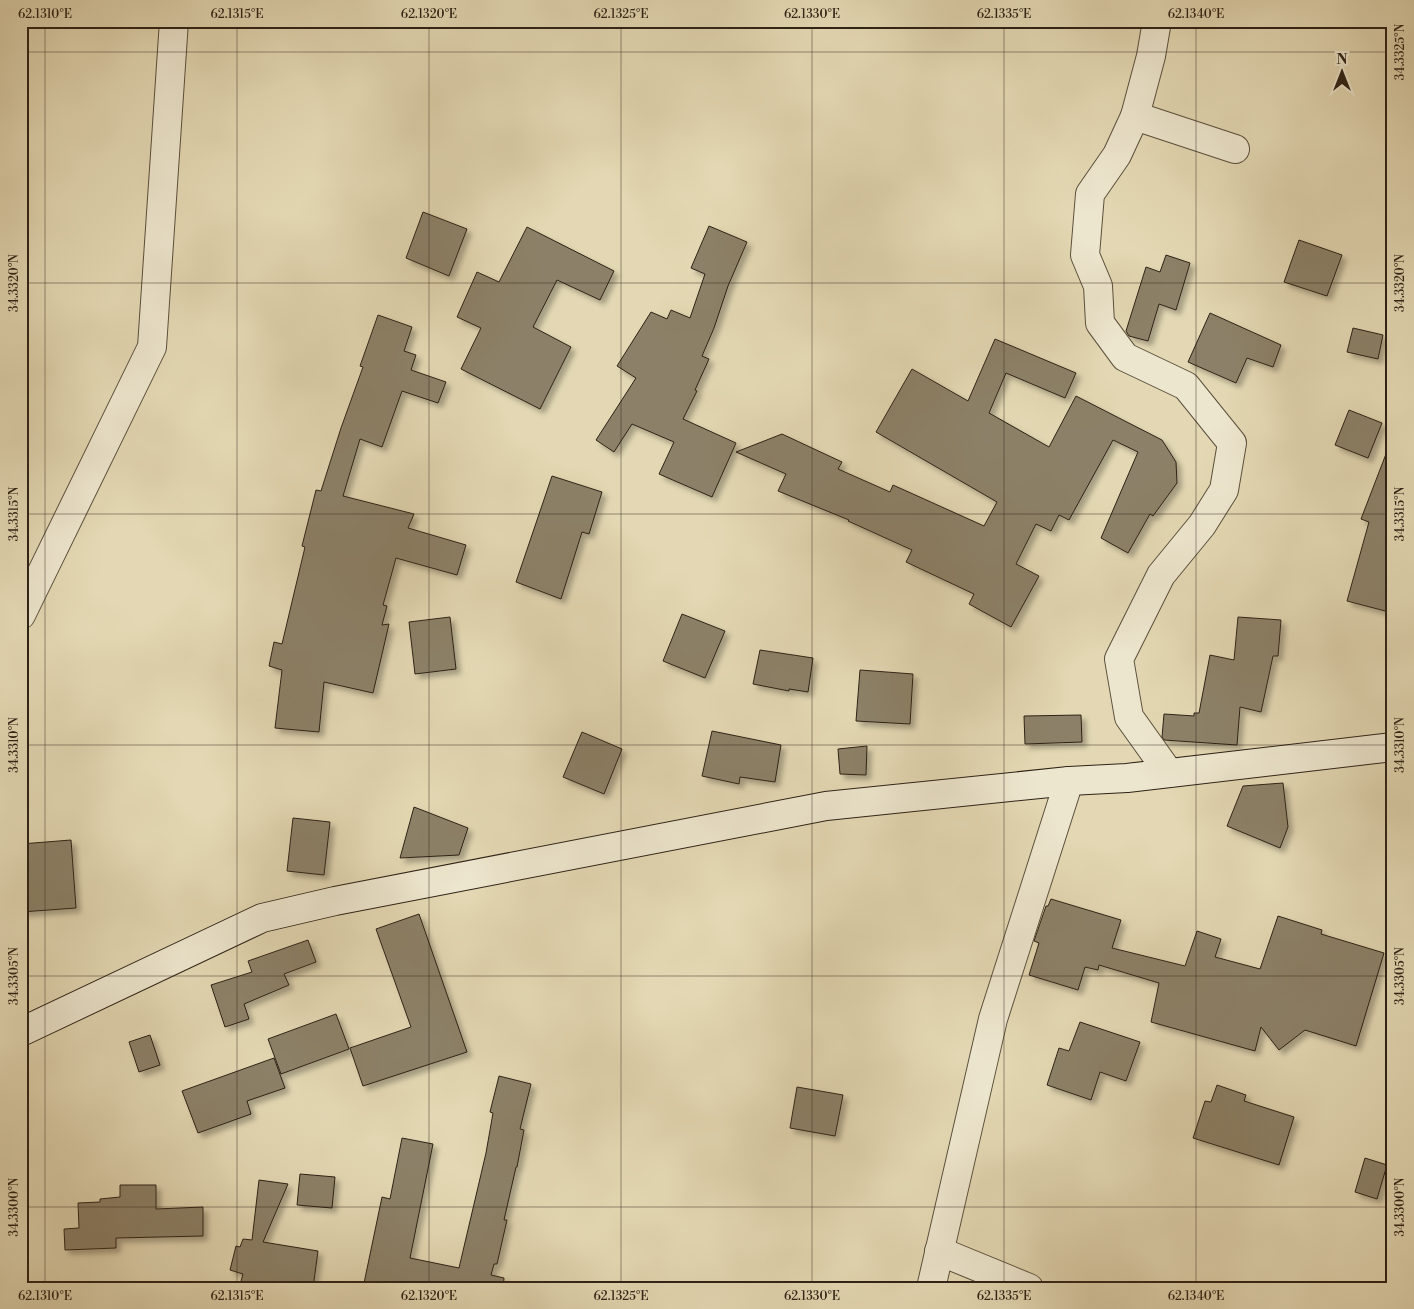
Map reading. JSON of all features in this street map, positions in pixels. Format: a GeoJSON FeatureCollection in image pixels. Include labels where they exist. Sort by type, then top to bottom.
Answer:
{"type":"FeatureCollection","features":[{"type":"Feature","properties":{"kind":"street"},"geometry":{"type":"LineString","coordinates":[[21,615],[152,348],[174,21]]}},
{"type":"Feature","properties":{"kind":"street"},"geometry":{"type":"LineString","coordinates":[[1156,21],[1151,56],[1134,116],[1117,155],[1090,194],[1085,255],[1098,286],[1100,324],[1124,357],[1186,386],[1232,443],[1224,490],[1202,526],[1161,575],[1119,659],[1129,717],[1169,773]]}},
{"type":"Feature","properties":{"kind":"street"},"geometry":{"type":"LineString","coordinates":[[1134,116],[1235,149]]}},
{"type":"Feature","properties":{"kind":"street"},"geometry":{"type":"LineString","coordinates":[[21,1032],[262,918],[335,901],[826,806],[1069,781],[1127,778],[1393,747]]}},
{"type":"Feature","properties":{"kind":"street"},"geometry":{"type":"LineString","coordinates":[[931,1288],[993,1019],[1069,781]]}},
{"type":"Feature","properties":{"kind":"street"},"geometry":{"type":"LineString","coordinates":[[939,1251],[1029,1288]]}},
{"type":"Feature","properties":{"kind":"building"},"geometry":{"type":"Polygon","coordinates":[[[423,212],[467,229],[449,276],[406,258],[423,212]]]}},
{"type":"Feature","properties":{"kind":"building"},"geometry":{"type":"Polygon","coordinates":[[[709,226],[747,242],[728,286],[702,356],[709,359],[695,390],[697,391],[683,419],[736,443],[712,497],[659,474],[674,442],[632,424],[614,452],[596,440],[636,378],[617,366],[651,312],[667,319],[671,310],[690,318],[705,274],[691,268],[709,226]]]}},
{"type":"Feature","properties":{"kind":"building"},"geometry":{"type":"Polygon","coordinates":[[[527,227],[614,271],[600,300],[557,280],[533,327],[571,347],[540,409],[461,369],[481,328],[457,317],[477,272],[499,282],[527,227]]]}},
{"type":"Feature","properties":{"kind":"building"},"geometry":{"type":"Polygon","coordinates":[[[1299,240],[1342,255],[1327,296],[1284,282],[1299,240]]]}},
{"type":"Feature","properties":{"kind":"building"},"geometry":{"type":"Polygon","coordinates":[[[1166,255],[1190,263],[1176,310],[1159,304],[1148,341],[1129,336],[1126,331],[1146,267],[1160,272],[1166,255]]]}},
{"type":"Feature","properties":{"kind":"building"},"geometry":{"type":"Polygon","coordinates":[[[1210,313],[1281,345],[1273,367],[1247,358],[1236,383],[1188,362],[1210,313]]]}},
{"type":"Feature","properties":{"kind":"building"},"geometry":{"type":"Polygon","coordinates":[[[378,315],[412,327],[404,351],[416,355],[411,370],[446,382],[438,403],[402,391],[382,447],[360,439],[343,496],[414,514],[408,528],[466,545],[457,575],[396,558],[383,605],[387,606],[382,625],[389,624],[373,693],[324,682],[319,732],[275,728],[282,670],[269,666],[274,642],[282,644],[305,547],[302,546],[316,490],[321,491],[363,367],[360,366],[378,315]]]}},
{"type":"Feature","properties":{"kind":"building"},"geometry":{"type":"Polygon","coordinates":[[[1353,328],[1383,335],[1378,359],[1347,352],[1353,328]]]}},
{"type":"Feature","properties":{"kind":"building"},"geometry":{"type":"Polygon","coordinates":[[[995,339],[1076,373],[1065,398],[1006,373],[989,413],[1049,447],[1076,396],[1162,440],[1176,462],[1177,483],[1153,516],[1150,514],[1128,553],[1101,538],[1138,452],[1113,440],[1069,520],[1059,515],[1051,531],[1036,524],[1016,564],[1039,576],[1011,627],[969,604],[974,594],[906,562],[912,550],[849,520],[778,491],[786,474],[736,452],[782,434],[842,462],[838,469],[890,492],[893,485],[984,526],[997,502],[876,432],[912,369],[968,401],[995,339]]]}},
{"type":"Feature","properties":{"kind":"building"},"geometry":{"type":"Polygon","coordinates":[[[1349,410],[1382,423],[1368,458],[1335,445],[1349,410]]]}},
{"type":"Feature","properties":{"kind":"building"},"geometry":{"type":"Polygon","coordinates":[[[1391,441],[1393,441],[1393,613],[1347,601],[1369,522],[1361,519],[1391,441]]]}},
{"type":"Feature","properties":{"kind":"building"},"geometry":{"type":"Polygon","coordinates":[[[552,476],[602,492],[589,534],[582,532],[561,599],[516,582],[552,476]]]}},
{"type":"Feature","properties":{"kind":"building"},"geometry":{"type":"Polygon","coordinates":[[[682,614],[725,631],[705,678],[663,661],[682,614]]]}},
{"type":"Feature","properties":{"kind":"building"},"geometry":{"type":"Polygon","coordinates":[[[450,617],[456,669],[415,674],[409,622],[450,617]]]}},
{"type":"Feature","properties":{"kind":"building"},"geometry":{"type":"Polygon","coordinates":[[[1238,617],[1281,620],[1278,656],[1273,656],[1261,712],[1240,707],[1237,745],[1164,740],[1162,737],[1164,714],[1194,716],[1194,713],[1199,713],[1210,655],[1234,660],[1238,617]]]}},
{"type":"Feature","properties":{"kind":"building"},"geometry":{"type":"Polygon","coordinates":[[[760,650],[813,658],[808,692],[789,689],[789,691],[753,684],[760,650]]]}},
{"type":"Feature","properties":{"kind":"building"},"geometry":{"type":"Polygon","coordinates":[[[860,670],[913,674],[910,724],[856,721],[860,670]]]}},
{"type":"Feature","properties":{"kind":"building"},"geometry":{"type":"Polygon","coordinates":[[[1081,715],[1082,742],[1025,744],[1024,716],[1081,715]]]}},
{"type":"Feature","properties":{"kind":"building"},"geometry":{"type":"Polygon","coordinates":[[[712,731],[781,745],[775,782],[740,777],[739,784],[702,776],[712,731]]]}},
{"type":"Feature","properties":{"kind":"building"},"geometry":{"type":"Polygon","coordinates":[[[582,732],[622,749],[604,794],[563,777],[582,732]]]}},
{"type":"Feature","properties":{"kind":"building"},"geometry":{"type":"Polygon","coordinates":[[[867,746],[866,775],[840,774],[838,749],[867,746]]]}},
{"type":"Feature","properties":{"kind":"building"},"geometry":{"type":"Polygon","coordinates":[[[1283,783],[1288,827],[1280,848],[1227,826],[1243,786],[1283,783]]]}},
{"type":"Feature","properties":{"kind":"building"},"geometry":{"type":"Polygon","coordinates":[[[414,807],[468,828],[459,855],[400,858],[414,807]]]}},
{"type":"Feature","properties":{"kind":"building"},"geometry":{"type":"Polygon","coordinates":[[[293,818],[330,822],[324,875],[287,871],[293,818]]]}},
{"type":"Feature","properties":{"kind":"building"},"geometry":{"type":"Polygon","coordinates":[[[71,840],[76,908],[21,912],[21,844],[71,840]]]}},
{"type":"Feature","properties":{"kind":"building"},"geometry":{"type":"Polygon","coordinates":[[[1051,899],[1121,920],[1112,948],[1185,966],[1197,931],[1221,939],[1215,957],[1260,969],[1278,916],[1322,930],[1321,934],[1384,953],[1356,1046],[1305,1030],[1279,1050],[1261,1027],[1255,1051],[1151,1022],[1159,983],[1099,965],[1098,970],[1085,967],[1078,990],[1029,975],[1039,943],[1034,941],[1046,906],[1048,906],[1051,899]]]}},
{"type":"Feature","properties":{"kind":"building"},"geometry":{"type":"Polygon","coordinates":[[[419,914],[467,1052],[363,1086],[350,1048],[411,1027],[376,929],[419,914]]]}},
{"type":"Feature","properties":{"kind":"building"},"geometry":{"type":"Polygon","coordinates":[[[308,940],[316,962],[284,974],[289,985],[244,1004],[249,1019],[225,1027],[211,985],[252,972],[248,961],[308,940]]]}},
{"type":"Feature","properties":{"kind":"building"},"geometry":{"type":"Polygon","coordinates":[[[336,1014],[349,1049],[281,1074],[268,1039],[336,1014]]]}},
{"type":"Feature","properties":{"kind":"building"},"geometry":{"type":"Polygon","coordinates":[[[1080,1022],[1140,1042],[1126,1081],[1100,1072],[1091,1100],[1047,1085],[1059,1048],[1069,1051],[1080,1022]]]}},
{"type":"Feature","properties":{"kind":"building"},"geometry":{"type":"Polygon","coordinates":[[[150,1035],[160,1065],[139,1072],[129,1042],[150,1035]]]}},
{"type":"Feature","properties":{"kind":"building"},"geometry":{"type":"Polygon","coordinates":[[[274,1058],[285,1088],[247,1101],[251,1114],[198,1133],[182,1091],[274,1058]]]}},
{"type":"Feature","properties":{"kind":"building"},"geometry":{"type":"Polygon","coordinates":[[[499,1076],[531,1084],[520,1129],[524,1130],[504,1220],[507,1220],[497,1264],[494,1264],[491,1275],[504,1278],[503,1288],[363,1288],[382,1197],[390,1199],[402,1138],[433,1144],[410,1258],[459,1268],[486,1153],[493,1113],[490,1112],[499,1076]]]}},
{"type":"Feature","properties":{"kind":"building"},"geometry":{"type":"Polygon","coordinates":[[[1217,1085],[1246,1095],[1244,1101],[1294,1117],[1279,1165],[1193,1138],[1205,1101],[1211,1102],[1217,1085]]]}},
{"type":"Feature","properties":{"kind":"building"},"geometry":{"type":"Polygon","coordinates":[[[797,1087],[843,1095],[835,1136],[790,1128],[797,1087]]]}},
{"type":"Feature","properties":{"kind":"building"},"geometry":{"type":"Polygon","coordinates":[[[1365,1158],[1387,1165],[1377,1199],[1355,1192],[1365,1158]]]}},
{"type":"Feature","properties":{"kind":"building"},"geometry":{"type":"Polygon","coordinates":[[[300,1174],[335,1177],[332,1208],[297,1205],[300,1174]]]}},
{"type":"Feature","properties":{"kind":"building"},"geometry":{"type":"Polygon","coordinates":[[[259,1180],[288,1184],[263,1242],[318,1251],[313,1288],[239,1288],[243,1274],[230,1270],[236,1246],[240,1247],[243,1239],[252,1240],[259,1180]]]}},
{"type":"Feature","properties":{"kind":"building"},"geometry":{"type":"Polygon","coordinates":[[[120,1185],[156,1185],[156,1209],[203,1207],[203,1236],[116,1238],[116,1248],[65,1250],[64,1229],[79,1228],[78,1203],[100,1202],[100,1199],[120,1197],[120,1185]]]}}]}
